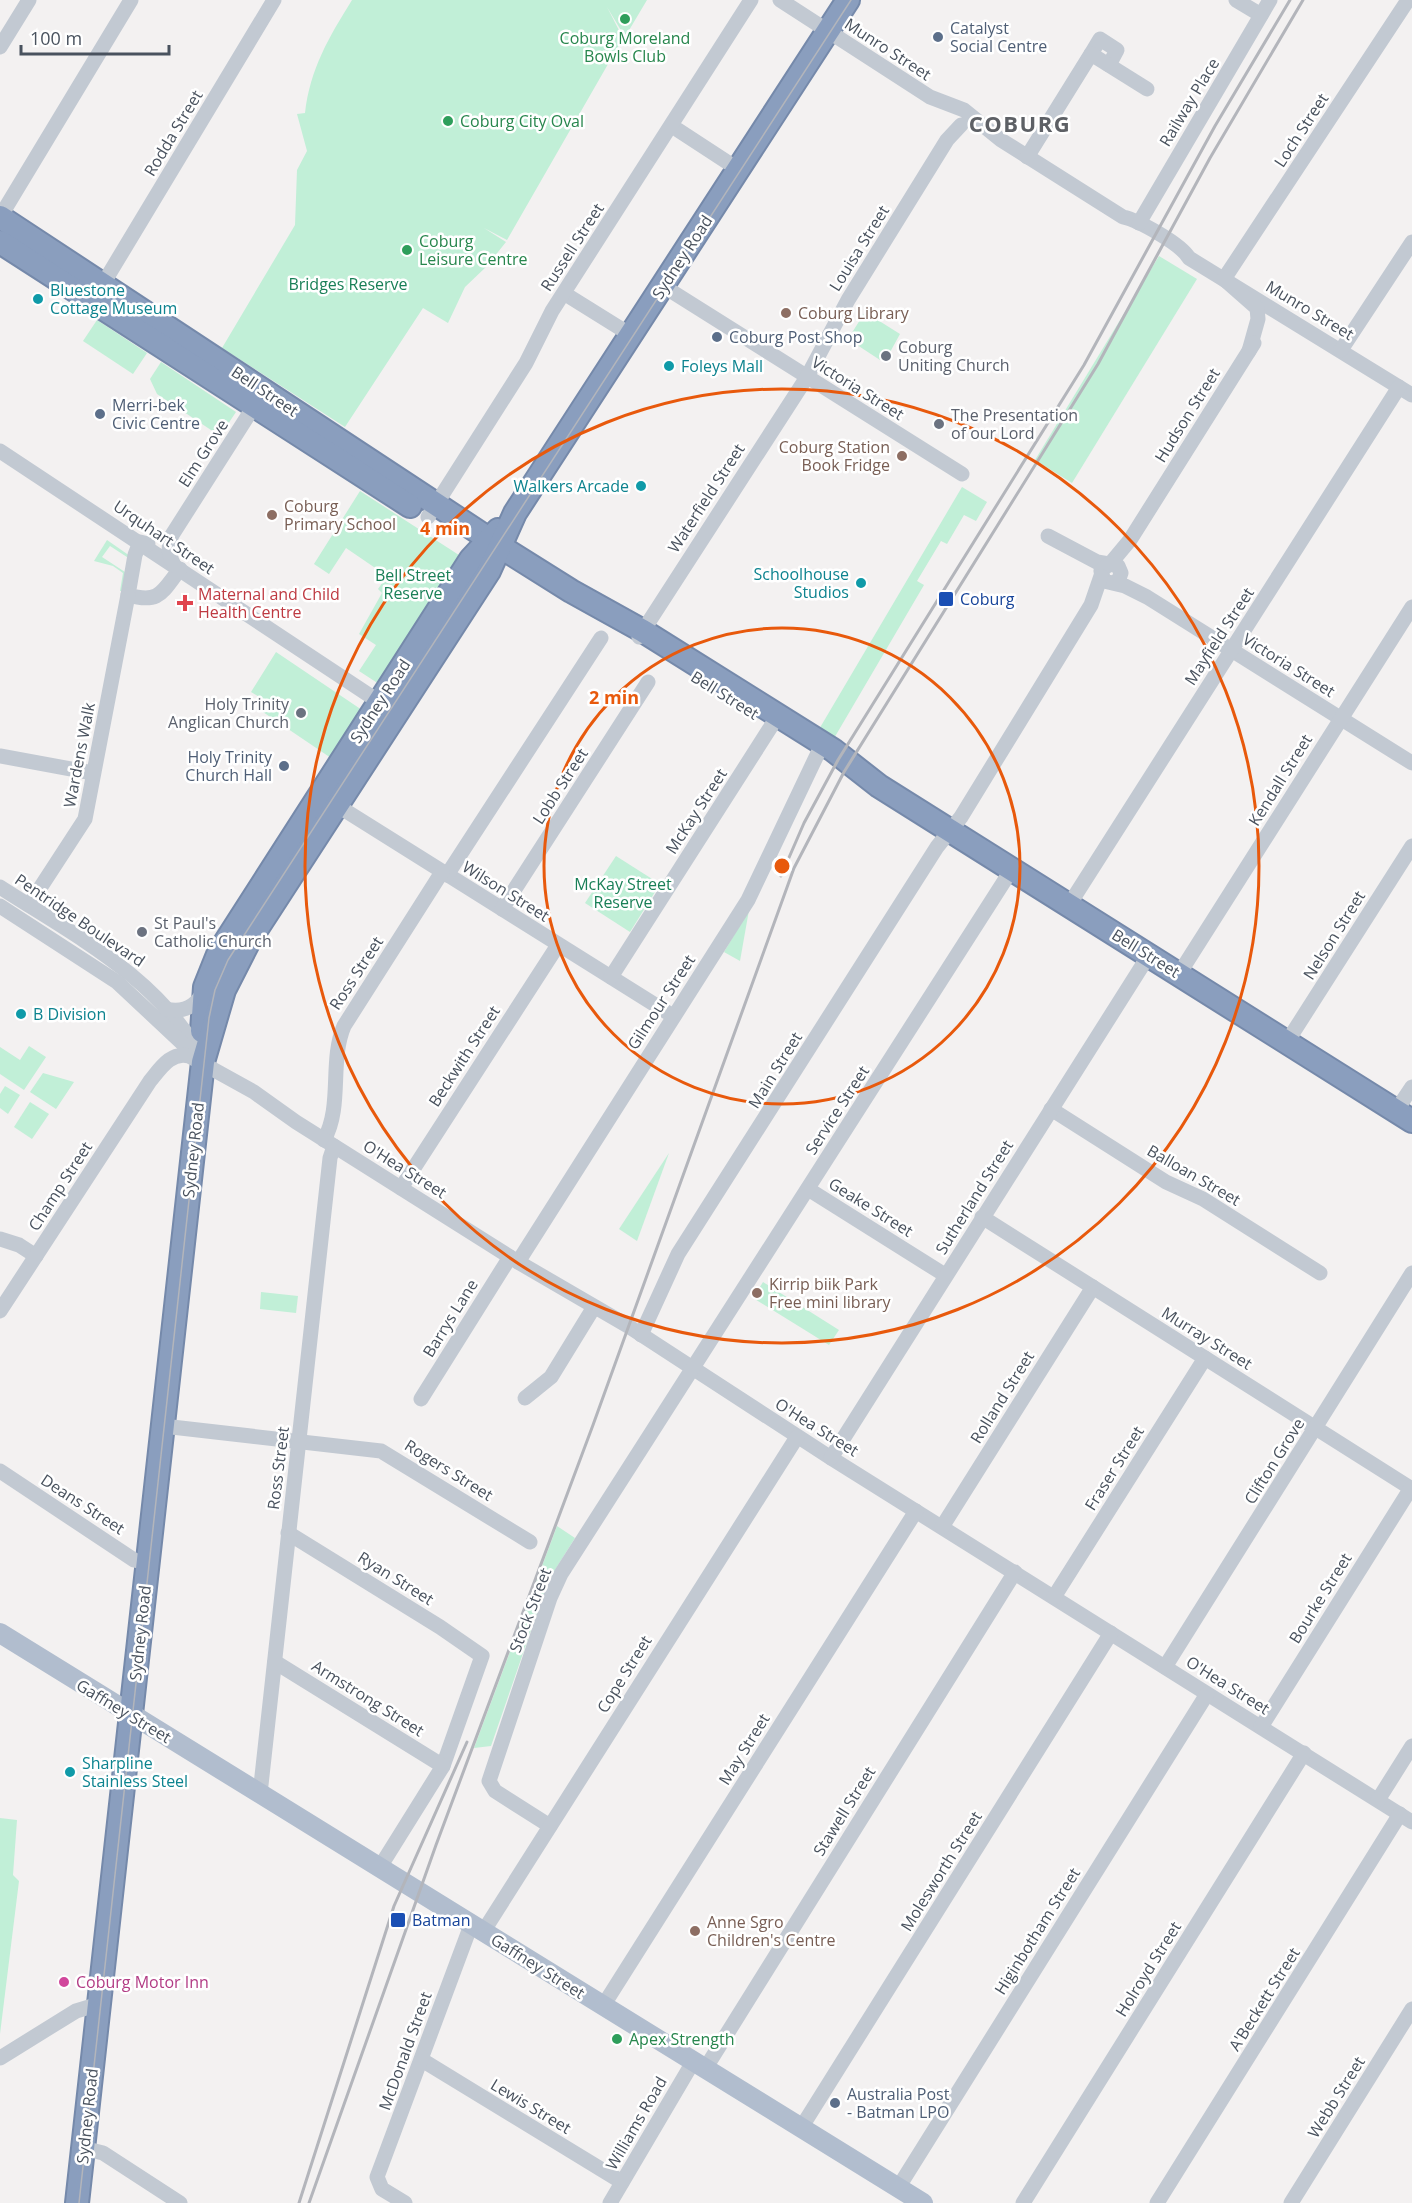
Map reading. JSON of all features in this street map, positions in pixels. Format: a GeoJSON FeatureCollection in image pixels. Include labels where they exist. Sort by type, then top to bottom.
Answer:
{"type":"FeatureCollection","features":[{"type":"Feature","properties":{"kind":"highway","name":"Sydney Road"},"geometry":{"type":"LineString","coordinates":[[203,1062],[201,1026],[205,987],[219,952],[329,800],[848,0]]}},
{"type":"Feature","properties":{"kind":"highway","name":"Bell Street"},"geometry":{"type":"LineString","coordinates":[[0,217],[103,285],[259,398]]}},
{"type":"Feature","properties":{"kind":"highway","name":"Bell Street"},"geometry":{"type":"LineString","coordinates":[[0,242],[259,398],[432,511],[576,594],[772,725],[854,776],[879,786]]}},
{"type":"Feature","properties":{"kind":"highway","name":"Bell Street"},"geometry":{"type":"LineString","coordinates":[[640,635],[833,750],[879,786],[1404,1116]]}},
{"type":"Feature","properties":{"kind":"highway","name":"Sydney Road"},"geometry":{"type":"LineString","coordinates":[[77,2203],[203,1062],[216,1013],[231,973],[329,800]]}},
{"type":"Feature","properties":{"kind":"main road","name":"Gaffney Street"},"geometry":{"type":"LineString","coordinates":[[0,1634],[923,2203]]}},
{"type":"Feature","properties":{"kind":"street"},"geometry":{"type":"LineString","coordinates":[[0,47],[28,0]]}},
{"type":"Feature","properties":{"kind":"street"},"geometry":{"type":"LineString","coordinates":[[0,217],[131,0]]}},
{"type":"Feature","properties":{"kind":"street","name":"Rodda Street"},"geometry":{"type":"LineString","coordinates":[[103,285],[274,0]]}},
{"type":"Feature","properties":{"kind":"street","name":"Russell Street"},"geometry":{"type":"LineString","coordinates":[[432,511],[526,363],[552,311],[751,0]]}},
{"type":"Feature","properties":{"kind":"street","name":"Munro Street"},"geometry":{"type":"LineString","coordinates":[[780,0],[930,97],[959,119],[1001,141],[1123,217],[1139,223],[1185,251],[1189,258],[1412,395]]}},
{"type":"Feature","properties":{"kind":"street"},"geometry":{"type":"LineString","coordinates":[[1236,0],[1261,15]]}},
{"type":"Feature","properties":{"kind":"street","name":"Railway Place"},"geometry":{"type":"LineString","coordinates":[[1139,223],[1270,0]]}},
{"type":"Feature","properties":{"kind":"street","name":"Loch Street"},"geometry":{"type":"LineString","coordinates":[[1224,279],[1408,6]]}},
{"type":"Feature","properties":{"kind":"street"},"geometry":{"type":"LineString","coordinates":[[1027,157],[1091,54],[1147,89]]}},
{"type":"Feature","properties":{"kind":"street","name":"Louisa Street"},"geometry":{"type":"LineString","coordinates":[[807,377],[848,300],[959,119]]}},
{"type":"Feature","properties":{"kind":"street"},"geometry":{"type":"LineString","coordinates":[[678,130],[727,162]]}},
{"type":"Feature","properties":{"kind":"street","name":"Munro Street"},"geometry":{"type":"LineString","coordinates":[[1123,217],[1128,225],[1181,258],[1189,258]]}},
{"type":"Feature","properties":{"kind":"street"},"geometry":{"type":"LineString","coordinates":[[1341,350],[1412,242]]}},
{"type":"Feature","properties":{"kind":"street"},"geometry":{"type":"LineString","coordinates":[[1224,279],[1257,308],[1258,319],[1249,351]]}},
{"type":"Feature","properties":{"kind":"street","name":"Victoria Street"},"geometry":{"type":"LineString","coordinates":[[663,286],[962,474]]}},
{"type":"Feature","properties":{"kind":"street"},"geometry":{"type":"LineString","coordinates":[[570,297],[631,335]]}},
{"type":"Feature","properties":{"kind":"street","name":"Hudson Street"},"geometry":{"type":"LineString","coordinates":[[950,830],[961,817],[1274,309]]}},
{"type":"Feature","properties":{"kind":"street","name":"Waterfield Street"},"geometry":{"type":"LineString","coordinates":[[640,635],[807,377]]}},
{"type":"Feature","properties":{"kind":"street","name":"Mayfield Street"},"geometry":{"type":"LineString","coordinates":[[1069,905],[1399,387]]}},
{"type":"Feature","properties":{"kind":"street","name":"Elm Grove"},"geometry":{"type":"LineString","coordinates":[[172,535],[259,398]]}},
{"type":"Feature","properties":{"kind":"street","name":"Urquhart Street"},"geometry":{"type":"LineString","coordinates":[[0,451],[389,707]]}},
{"type":"Feature","properties":{"kind":"street"},"geometry":{"type":"LineString","coordinates":[[140,542],[160,544],[172,535]]}},
{"type":"Feature","properties":{"kind":"street"},"geometry":{"type":"LineString","coordinates":[[128,595],[151,600],[160,596],[177,567],[170,557],[169,546],[172,535]]}},
{"type":"Feature","properties":{"kind":"street","name":"Victoria Street"},"geometry":{"type":"LineString","coordinates":[[1048,536],[1111,573],[1412,763]]}},
{"type":"Feature","properties":{"kind":"street","name":"Wardens Walk"},"geometry":{"type":"LineString","coordinates":[[28,905],[83,825],[135,555],[140,542]]}},
{"type":"Feature","properties":{"kind":"street","name":"Kendall Street"},"geometry":{"type":"LineString","coordinates":[[1179,974],[1412,607]]}},
{"type":"Feature","properties":{"kind":"street","name":"Ross Street"},"geometry":{"type":"LineString","coordinates":[[260,1794],[300,1442],[339,1045],[344,1026],[601,638]]}},
{"type":"Feature","properties":{"kind":"street","name":"Lobb Street"},"geometry":{"type":"LineString","coordinates":[[502,909],[648,682]]}},
{"type":"Feature","properties":{"kind":"street","name":"McKay Street"},"geometry":{"type":"LineString","coordinates":[[611,977],[772,725]]}},
{"type":"Feature","properties":{"kind":"street","name":"Gilmour Street"},"geometry":{"type":"LineString","coordinates":[[514,1259],[748,900],[818,753]]}},
{"type":"Feature","properties":{"kind":"street"},"geometry":{"type":"LineString","coordinates":[[0,756],[93,773]]}},
{"type":"Feature","properties":{"kind":"street","name":"Wilson Street"},"geometry":{"type":"LineString","coordinates":[[329,800],[674,1016]]}},
{"type":"Feature","properties":{"kind":"street","name":"Main Street"},"geometry":{"type":"LineString","coordinates":[[641,1335],[678,1254],[950,830]]}},
{"type":"Feature","properties":{"kind":"street","name":"Nelson Street"},"geometry":{"type":"LineString","coordinates":[[1287,1042],[1412,846]]}},
{"type":"Feature","properties":{"kind":"street","name":"Service Street"},"geometry":{"type":"LineString","coordinates":[[692,1369],[1012,870]]}},
{"type":"Feature","properties":{"kind":"street","name":"Pentridge Boulevard"},"geometry":{"type":"LineString","coordinates":[[0,887],[119,965],[166,1009],[189,1036],[203,1062]]}},
{"type":"Feature","properties":{"kind":"street","name":"Pentridge Boulevard"},"geometry":{"type":"LineString","coordinates":[[0,906],[117,982],[203,1062]]}},
{"type":"Feature","properties":{"kind":"street","name":"Beckwith Street"},"geometry":{"type":"LineString","coordinates":[[400,1188],[558,945]]}},
{"type":"Feature","properties":{"kind":"street","name":"Sutherland Street"},"geometry":{"type":"LineString","coordinates":[[831,1458],[1149,955]]}},
{"type":"Feature","properties":{"kind":"street"},"geometry":{"type":"LineString","coordinates":[[166,1009],[182,1011],[190,1007],[201,996],[205,987]]}},
{"type":"Feature","properties":{"kind":"street","name":"Champ Street"},"geometry":{"type":"LineString","coordinates":[[0,1311],[150,1081],[168,1045],[169,1032]]}},
{"type":"Feature","properties":{"kind":"street","name":"Champ Street"},"geometry":{"type":"LineString","coordinates":[[150,1081],[168,1061],[179,1054],[203,1062]]}},
{"type":"Feature","properties":{"kind":"street","name":"O'Hea Street"},"geometry":{"type":"LineString","coordinates":[[203,1062],[254,1092],[400,1188],[641,1335],[797,1437],[1406,1818]]}},
{"type":"Feature","properties":{"kind":"street"},"geometry":{"type":"LineString","coordinates":[[1404,1116],[1412,1087]]}},
{"type":"Feature","properties":{"kind":"street","name":"Balloan Street"},"geometry":{"type":"LineString","coordinates":[[1051,1109],[1166,1182],[1203,1199],[1320,1273]]}},
{"type":"Feature","properties":{"kind":"street","name":"Geake Street"},"geometry":{"type":"LineString","coordinates":[[808,1189],[945,1275]]}},
{"type":"Feature","properties":{"kind":"street","name":"Murray Street"},"geometry":{"type":"LineString","coordinates":[[982,1217],[1411,1488]]}},
{"type":"Feature","properties":{"kind":"street"},"geometry":{"type":"LineString","coordinates":[[0,1239],[19,1245],[36,1256]]}},
{"type":"Feature","properties":{"kind":"street","name":"Barrys Lane"},"geometry":{"type":"LineString","coordinates":[[421,1400],[514,1259]]}},
{"type":"Feature","properties":{"kind":"street","name":"Clifton Grove"},"geometry":{"type":"LineString","coordinates":[[1165,1668],[1412,1273]]}},
{"type":"Feature","properties":{"kind":"street","name":"Rolland Street"},"geometry":{"type":"LineString","coordinates":[[942,1527],[1093,1287]]}},
{"type":"Feature","properties":{"kind":"street"},"geometry":{"type":"LineString","coordinates":[[525,1398],[551,1377],[594,1307]]}},
{"type":"Feature","properties":{"kind":"street","name":"Fraser Street"},"geometry":{"type":"LineString","coordinates":[[1054,1597],[1204,1358]]}},
{"type":"Feature","properties":{"kind":"street","name":"Stock Street"},"geometry":{"type":"LineString","coordinates":[[550,1826],[491,1787],[490,1776],[555,1586],[692,1369]]}},
{"type":"Feature","properties":{"kind":"street","name":"Rogers Street"},"geometry":{"type":"LineString","coordinates":[[163,1426],[387,1453],[530,1542]]}},
{"type":"Feature","properties":{"kind":"street","name":"Cope Street"},"geometry":{"type":"LineString","coordinates":[[477,1928],[550,1826],[797,1437]]}},
{"type":"Feature","properties":{"kind":"street","name":"Deans Street"},"geometry":{"type":"LineString","coordinates":[[0,1472],[134,1560],[148,1563]]}},
{"type":"Feature","properties":{"kind":"street","name":"Bourke Street"},"geometry":{"type":"LineString","coordinates":[[1261,1727],[1411,1488]]}},
{"type":"Feature","properties":{"kind":"street","name":"May Street"},"geometry":{"type":"LineString","coordinates":[[603,2006],[916,1511]]}},
{"type":"Feature","properties":{"kind":"street","name":"Ryan Street"},"geometry":{"type":"LineString","coordinates":[[288,1533],[440,1627],[482,1656],[442,1766]]}},
{"type":"Feature","properties":{"kind":"street","name":"Stawell Street"},"geometry":{"type":"LineString","coordinates":[[699,2065],[1015,1572]]}},
{"type":"Feature","properties":{"kind":"street","name":"Molesworth Street"},"geometry":{"type":"LineString","coordinates":[[801,2128],[1111,1634]]}},
{"type":"Feature","properties":{"kind":"street","name":"Armstrong Street"},"geometry":{"type":"LineString","coordinates":[[275,1662],[442,1766]]}},
{"type":"Feature","properties":{"kind":"street","name":"Higinbotham Street"},"geometry":{"type":"LineString","coordinates":[[898,2188],[1207,1694]]}},
{"type":"Feature","properties":{"kind":"street"},"geometry":{"type":"LineString","coordinates":[[1378,1800],[1412,1746]]}},
{"type":"Feature","properties":{"kind":"street","name":"Holroyd Street"},"geometry":{"type":"LineString","coordinates":[[1023,2203],[1304,1753]]}},
{"type":"Feature","properties":{"kind":"street"},"geometry":{"type":"LineString","coordinates":[[380,1867],[442,1766]]}},
{"type":"Feature","properties":{"kind":"street","name":"A'Beckett Street"},"geometry":{"type":"LineString","coordinates":[[1157,2203],[1406,1818]]}},
{"type":"Feature","properties":{"kind":"street","name":"McDonald Street"},"geometry":{"type":"LineString","coordinates":[[405,2203],[382,2189],[377,2181],[378,2173],[477,1928]]}},
{"type":"Feature","properties":{"kind":"street"},"geometry":{"type":"LineString","coordinates":[[0,2058],[83,2007],[98,2014]]}},
{"type":"Feature","properties":{"kind":"street","name":"Webb Street"},"geometry":{"type":"LineString","coordinates":[[1291,2203],[1412,2009]]}},
{"type":"Feature","properties":{"kind":"street","name":"Lewis Street"},"geometry":{"type":"LineString","coordinates":[[422,2060],[622,2182]]}},
{"type":"Feature","properties":{"kind":"street","name":"Williams Road"},"geometry":{"type":"LineString","coordinates":[[610,2203],[699,2065]]}},
{"type":"Feature","properties":{"kind":"street"},"geometry":{"type":"LineString","coordinates":[[83,2148],[103,2153],[180,2203]]}},
{"type":"Feature","properties":{"kind":"green space","name":"Bridges Reserve"},"geometry":{"type":"Polygon","coordinates":[[[352,0],[647,0],[625,37],[607,7],[623,38],[507,240],[484,228],[506,242],[486,267],[465,287],[448,323],[423,308],[345,427],[222,348],[295,225],[297,170],[307,151],[297,114],[305,113],[316,68],[328,40],[352,0]]]}},
{"type":"Feature","properties":{"kind":"green space"},"geometry":{"type":"Polygon","coordinates":[[[1159,256],[1197,279],[1072,483],[1035,460],[1159,256]]]}},
{"type":"Feature","properties":{"kind":"green space"},"geometry":{"type":"Polygon","coordinates":[[[865,312],[900,334],[889,354],[885,352],[880,360],[848,339],[865,312]]]}},
{"type":"Feature","properties":{"kind":"green space"},"geometry":{"type":"Polygon","coordinates":[[[97,320],[147,353],[133,374],[83,341],[97,320]]]}},
{"type":"Feature","properties":{"kind":"green space"},"geometry":{"type":"Polygon","coordinates":[[[161,362],[236,412],[220,436],[157,394],[150,379],[161,362]]]}},
{"type":"Feature","properties":{"kind":"green space"},"geometry":{"type":"Polygon","coordinates":[[[962,487],[987,502],[976,521],[964,515],[947,544],[941,541],[917,581],[924,585],[833,740],[818,731],[962,487]]]}},
{"type":"Feature","properties":{"kind":"green space","name":"Bell Street Reserve"},"geometry":{"type":"Polygon","coordinates":[[[360,491],[462,557],[379,684],[359,671],[376,645],[359,634],[382,593],[378,589],[387,576],[346,548],[329,574],[314,564],[360,491]]]}},
{"type":"Feature","properties":{"kind":"green space"},"geometry":{"type":"Polygon","coordinates":[[[107,540],[130,556],[130,559],[110,546],[102,557],[125,572],[122,591],[120,591],[123,573],[113,566],[94,561],[107,540]]]}},
{"type":"Feature","properties":{"kind":"green space"},"geometry":{"type":"Polygon","coordinates":[[[276,652],[362,710],[331,758],[260,710],[266,701],[251,692],[276,652]]]}},
{"type":"Feature","properties":{"kind":"green space","name":"McKay Street Reserve"},"geometry":{"type":"Polygon","coordinates":[[[616,856],[660,884],[630,932],[585,903],[616,856]]]}},
{"type":"Feature","properties":{"kind":"green space"},"geometry":{"type":"Polygon","coordinates":[[[749,910],[740,961],[724,952],[749,910]]]}},
{"type":"Feature","properties":{"kind":"green space"},"geometry":{"type":"Polygon","coordinates":[[[29,1046],[46,1057],[24,1090],[0,1074],[0,1047],[20,1060],[29,1046]]]}},
{"type":"Feature","properties":{"kind":"green space"},"geometry":{"type":"Polygon","coordinates":[[[43,1073],[74,1082],[56,1109],[30,1092],[43,1073]]]}},
{"type":"Feature","properties":{"kind":"green space"},"geometry":{"type":"Polygon","coordinates":[[[5,1086],[20,1095],[8,1114],[0,1108],[0,1094],[5,1086]]]}},
{"type":"Feature","properties":{"kind":"green space"},"geometry":{"type":"Polygon","coordinates":[[[30,1102],[49,1114],[32,1139],[14,1127],[30,1102]]]}},
{"type":"Feature","properties":{"kind":"green space"},"geometry":{"type":"Polygon","coordinates":[[[669,1153],[637,1241],[619,1229],[669,1153]]]}},
{"type":"Feature","properties":{"kind":"green space"},"geometry":{"type":"Polygon","coordinates":[[[763,1282],[839,1330],[829,1345],[753,1298],[763,1282]]]}},
{"type":"Feature","properties":{"kind":"green space"},"geometry":{"type":"Polygon","coordinates":[[[261,1292],[298,1296],[296,1313],[260,1309],[261,1292]]]}},
{"type":"Feature","properties":{"kind":"green space"},"geometry":{"type":"Polygon","coordinates":[[[557,1526],[575,1538],[548,1581],[491,1746],[474,1748],[557,1526]]]}},
{"type":"Feature","properties":{"kind":"green space"},"geometry":{"type":"Polygon","coordinates":[[[0,1818],[17,1820],[13,1875],[19,1881],[0,2034],[0,1818]]]}},
{"type":"Feature","properties":{"kind":"tram line"},"geometry":{"type":"LineString","coordinates":[[79,2203],[209,1018],[215,990],[228,960],[851,0]]}},
{"type":"Feature","properties":{"kind":"railway"},"geometry":{"type":"LineString","coordinates":[[781,876],[804,823],[838,760],[1084,365],[1215,126],[1290,0]]}},
{"type":"Feature","properties":{"kind":"railway"},"geometry":{"type":"LineString","coordinates":[[309,2203],[436,1845],[593,1425],[794,868],[844,772],[1098,364],[1210,158],[1303,0]]}},
{"type":"Feature","properties":{"kind":"railway"},"geometry":{"type":"LineString","coordinates":[[299,2203],[394,1906],[467,1742]]}},
{"type":"Feature","properties":{"kind":"place","name":"Coburg Moreland Bowls Club"},"geometry":{"type":"Point","coordinates":[625,19]}},
{"type":"Feature","properties":{"kind":"place","name":"Catalyst Social Centre"},"geometry":{"type":"Point","coordinates":[938,37]}},
{"type":"Feature","properties":{"kind":"place","name":"Coburg City Oval"},"geometry":{"type":"Point","coordinates":[448,121]}},
{"type":"Feature","properties":{"kind":"place","name":"Coburg Leisure Centre"},"geometry":{"type":"Point","coordinates":[407,250]}},
{"type":"Feature","properties":{"kind":"place","name":"Bluestone Cottage Museum"},"geometry":{"type":"Point","coordinates":[38,299]}},
{"type":"Feature","properties":{"kind":"place","name":"Coburg Library"},"geometry":{"type":"Point","coordinates":[786,313]}},
{"type":"Feature","properties":{"kind":"place","name":"Coburg Post Shop"},"geometry":{"type":"Point","coordinates":[717,337]}},
{"type":"Feature","properties":{"kind":"place","name":"Coburg Uniting Church"},"geometry":{"type":"Point","coordinates":[886,356]}},
{"type":"Feature","properties":{"kind":"place","name":"Foleys Mall"},"geometry":{"type":"Point","coordinates":[669,366]}},
{"type":"Feature","properties":{"kind":"place","name":"Merri-bek Civic Centre"},"geometry":{"type":"Point","coordinates":[100,414]}},
{"type":"Feature","properties":{"kind":"place","name":"The Presentation of our Lord"},"geometry":{"type":"Point","coordinates":[939,424]}},
{"type":"Feature","properties":{"kind":"place","name":"Coburg Station Book Fridge"},"geometry":{"type":"Point","coordinates":[902,456]}},
{"type":"Feature","properties":{"kind":"place","name":"Walkers Arcade"},"geometry":{"type":"Point","coordinates":[641,486]}},
{"type":"Feature","properties":{"kind":"place","name":"Coburg Primary School"},"geometry":{"type":"Point","coordinates":[272,515]}},
{"type":"Feature","properties":{"kind":"place","name":"Schoolhouse Studios"},"geometry":{"type":"Point","coordinates":[861,583]}},
{"type":"Feature","properties":{"kind":"place","name":"Coburg"},"geometry":{"type":"Point","coordinates":[946,599]}},
{"type":"Feature","properties":{"kind":"place","name":"Maternal and Child Health Centre"},"geometry":{"type":"Point","coordinates":[185,603]}},
{"type":"Feature","properties":{"kind":"place","name":"Holy Trinity Anglican Church"},"geometry":{"type":"Point","coordinates":[301,713]}},
{"type":"Feature","properties":{"kind":"place","name":"Holy Trinity Church Hall"},"geometry":{"type":"Point","coordinates":[284,766]}},
{"type":"Feature","properties":{"kind":"place","name":"St Paul's Catholic Church"},"geometry":{"type":"Point","coordinates":[142,932]}},
{"type":"Feature","properties":{"kind":"place","name":"B Division"},"geometry":{"type":"Point","coordinates":[21,1014]}},
{"type":"Feature","properties":{"kind":"place","name":"Kirrip biik Park Free mini library"},"geometry":{"type":"Point","coordinates":[757,1293]}},
{"type":"Feature","properties":{"kind":"place","name":"Sharpline Stainless Steel"},"geometry":{"type":"Point","coordinates":[70,1772]}},
{"type":"Feature","properties":{"kind":"place","name":"Batman"},"geometry":{"type":"Point","coordinates":[398,1920]}},
{"type":"Feature","properties":{"kind":"place","name":"Anne Sgro Children's Centre"},"geometry":{"type":"Point","coordinates":[695,1931]}},
{"type":"Feature","properties":{"kind":"place","name":"Coburg Motor Inn"},"geometry":{"type":"Point","coordinates":[64,1982]}},
{"type":"Feature","properties":{"kind":"place","name":"Apex Strength"},"geometry":{"type":"Point","coordinates":[617,2039]}},
{"type":"Feature","properties":{"kind":"place","name":"Australia Post - Batman LPO"},"geometry":{"type":"Point","coordinates":[835,2103]}},
{"type":"Feature","properties":{"kind":"district","name":"COBURG"},"geometry":{"type":"Point","coordinates":[1020,124]}}]}
